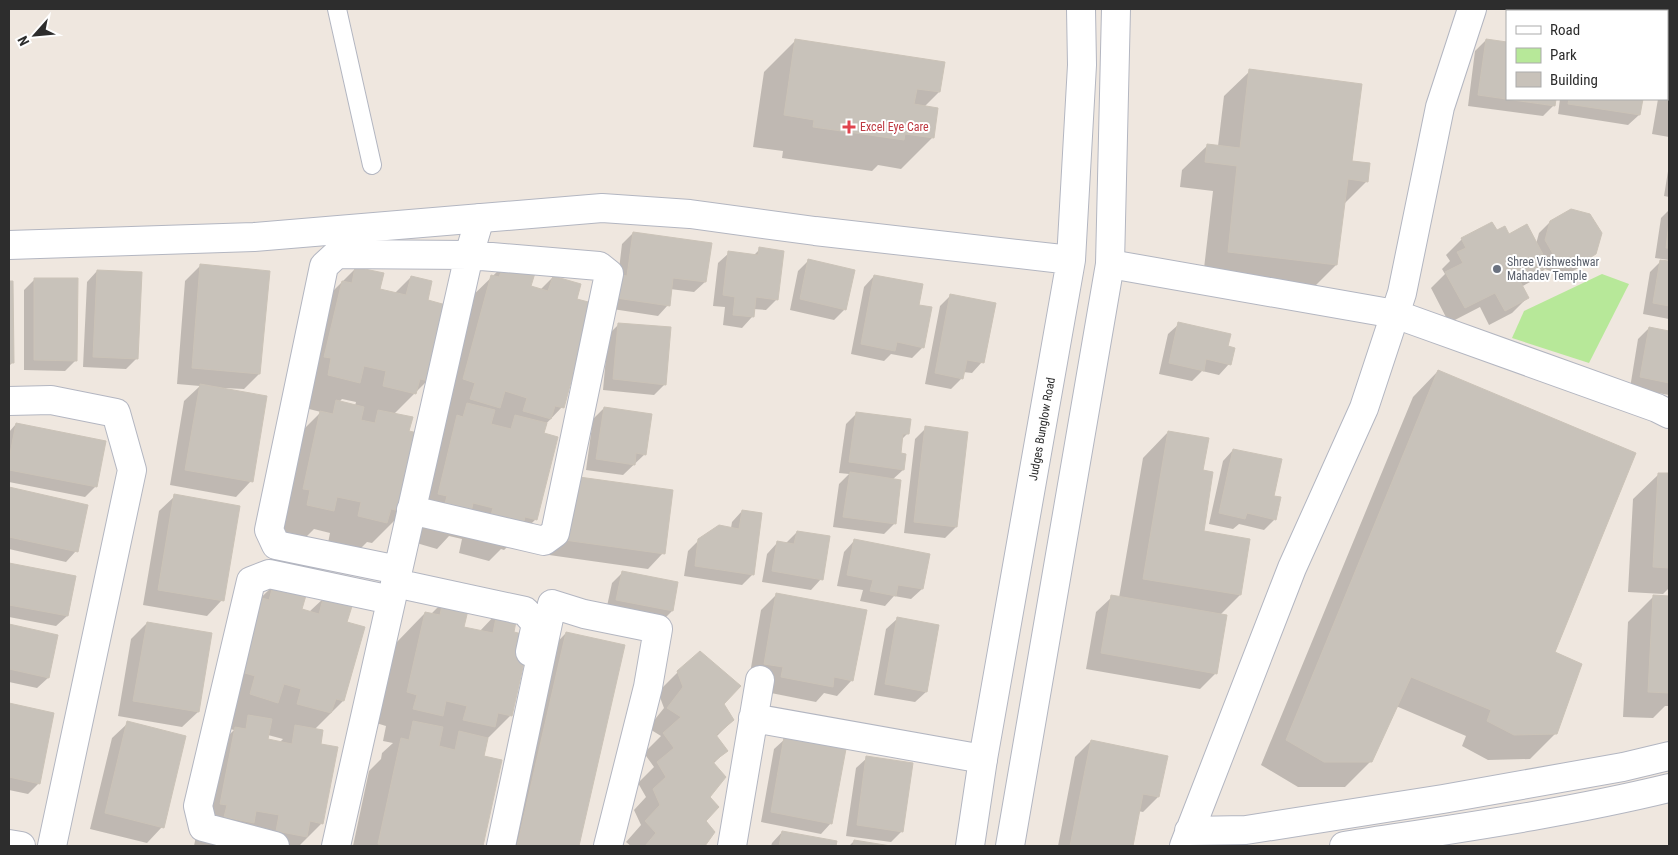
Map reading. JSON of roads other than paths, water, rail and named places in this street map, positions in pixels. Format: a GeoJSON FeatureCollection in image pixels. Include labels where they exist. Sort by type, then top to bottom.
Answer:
{"type":"FeatureCollection","features":[{"type":"Feature","properties":{"kind":"street","name":"Judges Bunglow Road"},"geometry":{"type":"LineString","coordinates":[[970,846],[983,759],[1071,260],[1082,64],[1081,9]]}},
{"type":"Feature","properties":{"kind":"street"},"geometry":{"type":"LineString","coordinates":[[1010,846],[1110,264],[1116,9]]}},
{"type":"Feature","properties":{"kind":"street"},"geometry":{"type":"LineString","coordinates":[[1472,9],[1440,107],[1402,293],[1364,408],[1292,568],[1187,839],[1404,805],[1614,768],[1669,756]]}},
{"type":"Feature","properties":{"kind":"street"},"geometry":{"type":"LineString","coordinates":[[9,245],[254,237],[602,208],[680,213],[815,231],[1071,260]]}},
{"type":"Feature","properties":{"kind":"street"},"geometry":{"type":"LineString","coordinates":[[336,846],[469,255],[480,218]]}},
{"type":"Feature","properties":{"kind":"street"},"geometry":{"type":"LineString","coordinates":[[411,510],[544,541],[555,532],[610,274],[599,266],[469,255],[337,254],[324,266],[269,530],[276,545],[394,584],[525,611],[536,624],[489,846]]}},
{"type":"Feature","properties":{"kind":"street"},"geometry":{"type":"LineString","coordinates":[[1110,264],[1395,314],[1657,408],[1669,414]]}},
{"type":"Feature","properties":{"kind":"street"},"geometry":{"type":"LineString","coordinates":[[9,401],[51,400],[116,413],[132,470],[52,846]]}},
{"type":"Feature","properties":{"kind":"street"},"geometry":{"type":"LineString","coordinates":[[275,846],[203,827],[198,806],[251,581],[269,574],[394,584]]}},
{"type":"Feature","properties":{"kind":"street"},"geometry":{"type":"LineString","coordinates":[[501,846],[552,604],[584,614],[658,629],[648,687],[608,846]]}},
{"type":"Feature","properties":{"kind":"street"},"geometry":{"type":"LineString","coordinates":[[732,846],[760,680]]}},
{"type":"Feature","properties":{"kind":"street"},"geometry":{"type":"LineString","coordinates":[[753,718],[983,759]]}},
{"type":"Feature","properties":{"kind":"street"},"geometry":{"type":"LineString","coordinates":[[1344,846],[1448,830],[1620,799],[1669,788]]}},
{"type":"Feature","properties":{"kind":"street"},"geometry":{"type":"LineString","coordinates":[[9,844],[20,846]]}},
{"type":"Feature","properties":{"kind":"lane"},"geometry":{"type":"LineString","coordinates":[[337,9],[372,165]]}},
{"type":"Feature","properties":{"kind":"place","name":"Excel Eye Care"},"geometry":{"type":"Point","coordinates":[849,127]}},
{"type":"Feature","properties":{"kind":"place","name":"Shree Vishweshwar Mahadev Temple"},"geometry":{"type":"Point","coordinates":[1497,269]}}]}
